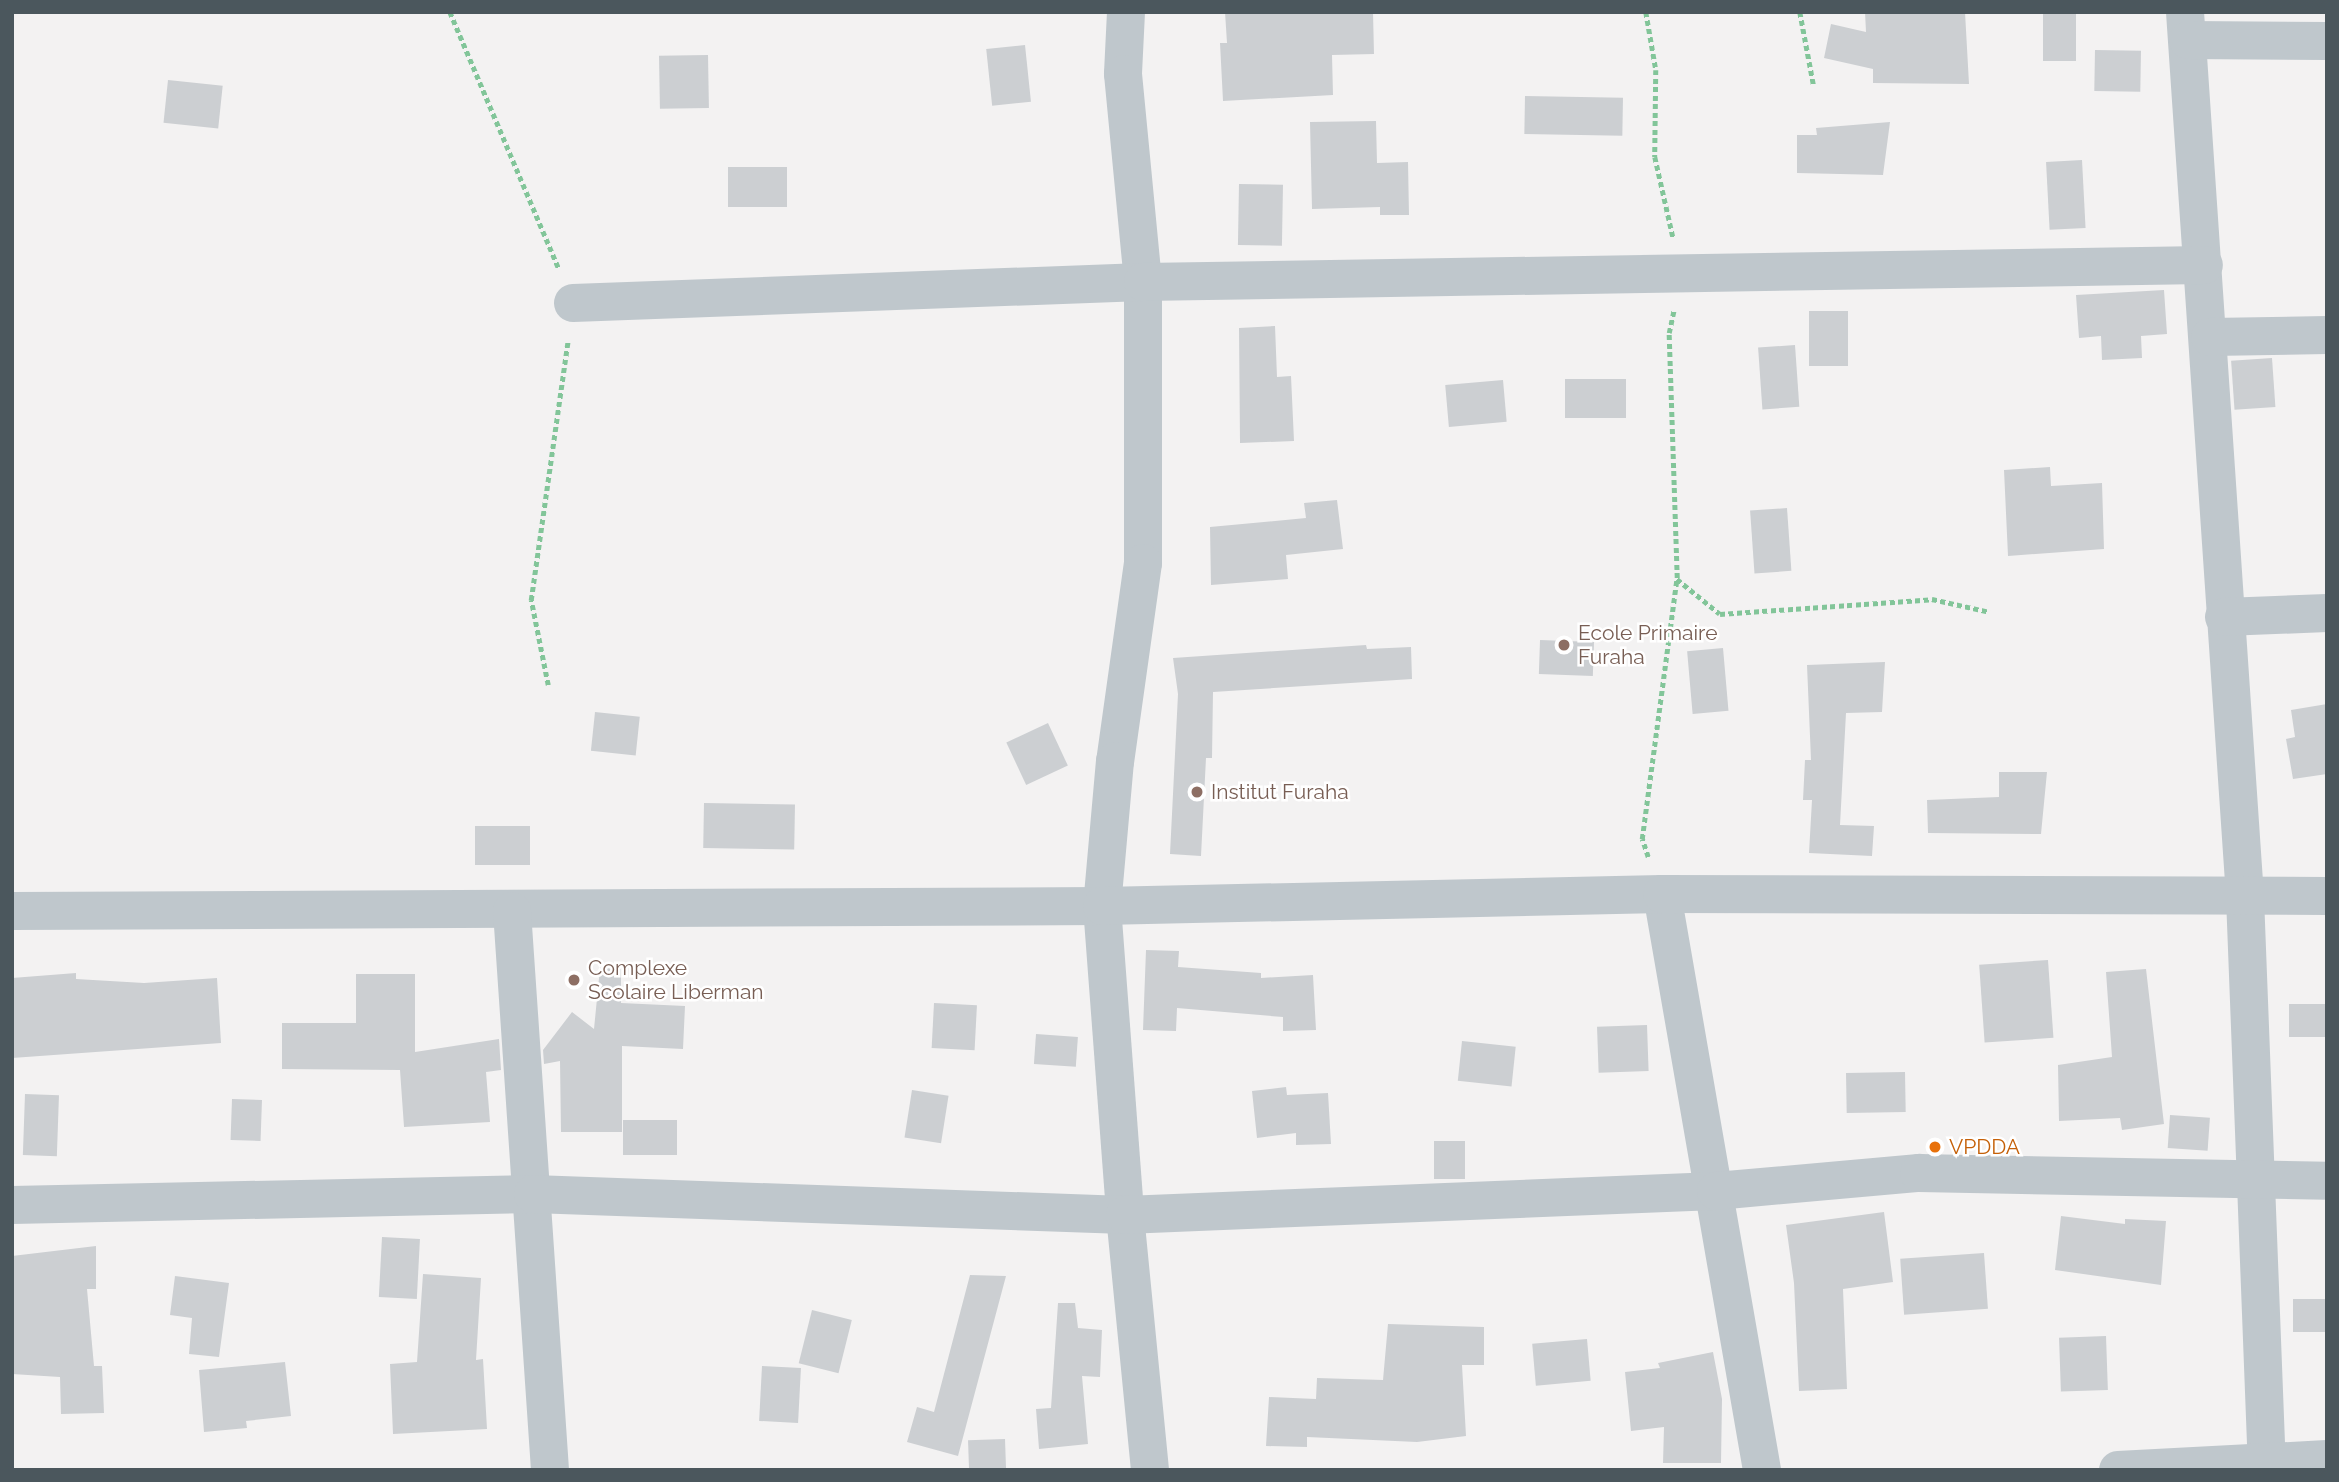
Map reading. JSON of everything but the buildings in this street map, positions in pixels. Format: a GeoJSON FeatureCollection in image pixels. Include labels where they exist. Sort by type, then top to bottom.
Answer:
{"type":"FeatureCollection","features":[{"type":"Feature","properties":{"kind":"street"},"geometry":{"type":"LineString","coordinates":[[1126,12],[1123,74],[1143,282],[1143,563],[1115,761],[1102,906],[1125,1215],[1150,1470]]}},
{"type":"Feature","properties":{"kind":"street"},"geometry":{"type":"LineString","coordinates":[[2267,1465],[2259,1182],[2245,897],[2224,617],[2210,337],[2187,26],[2327,41]]}},
{"type":"Feature","properties":{"kind":"street"},"geometry":{"type":"LineString","coordinates":[[573,303],[1143,282],[2204,265]]}},
{"type":"Feature","properties":{"kind":"street"},"geometry":{"type":"LineString","coordinates":[[2210,337],[2327,335]]}},
{"type":"Feature","properties":{"kind":"street"},"geometry":{"type":"LineString","coordinates":[[2224,617],[2327,613]]}},
{"type":"Feature","properties":{"kind":"street"},"geometry":{"type":"LineString","coordinates":[[1662,894],[1716,1191],[1762,1470]]}},
{"type":"Feature","properties":{"kind":"street"},"geometry":{"type":"LineString","coordinates":[[12,911],[512,911],[1102,906],[1662,894],[2327,896]]}},
{"type":"Feature","properties":{"kind":"street"},"geometry":{"type":"LineString","coordinates":[[512,911],[550,1470]]}},
{"type":"Feature","properties":{"kind":"street"},"geometry":{"type":"LineString","coordinates":[[12,1205],[533,1195],[1125,1215],[1716,1191],[1919,1173],[2259,1182],[2327,1181]]}},
{"type":"Feature","properties":{"kind":"street"},"geometry":{"type":"LineString","coordinates":[[2118,1470],[2267,1465],[2327,1459]]}},
{"type":"Feature","properties":{"kind":"path"},"geometry":{"type":"LineString","coordinates":[[450,12],[573,303],[531,600],[548,685]]}},
{"type":"Feature","properties":{"kind":"path"},"geometry":{"type":"LineString","coordinates":[[1646,12],[1657,70],[1655,157],[1682,274],[1669,333],[1677,579],[1642,839],[1662,894]]}},
{"type":"Feature","properties":{"kind":"path"},"geometry":{"type":"LineString","coordinates":[[1800,12],[1814,87]]}},
{"type":"Feature","properties":{"kind":"path"},"geometry":{"type":"LineString","coordinates":[[1677,579],[1720,614],[1932,598],[1990,612]]}},
{"type":"Feature","properties":{"kind":"place","name":"Ecole Primaire Furaha"},"geometry":{"type":"Point","coordinates":[1564,645]}},
{"type":"Feature","properties":{"kind":"place","name":"Institut Furaha"},"geometry":{"type":"Point","coordinates":[1197,792]}},
{"type":"Feature","properties":{"kind":"place","name":"Complexe Scolaire Liberman"},"geometry":{"type":"Point","coordinates":[574,980]}},
{"type":"Feature","properties":{"kind":"place","name":"VPDDA"},"geometry":{"type":"Point","coordinates":[1935,1147]}}]}
